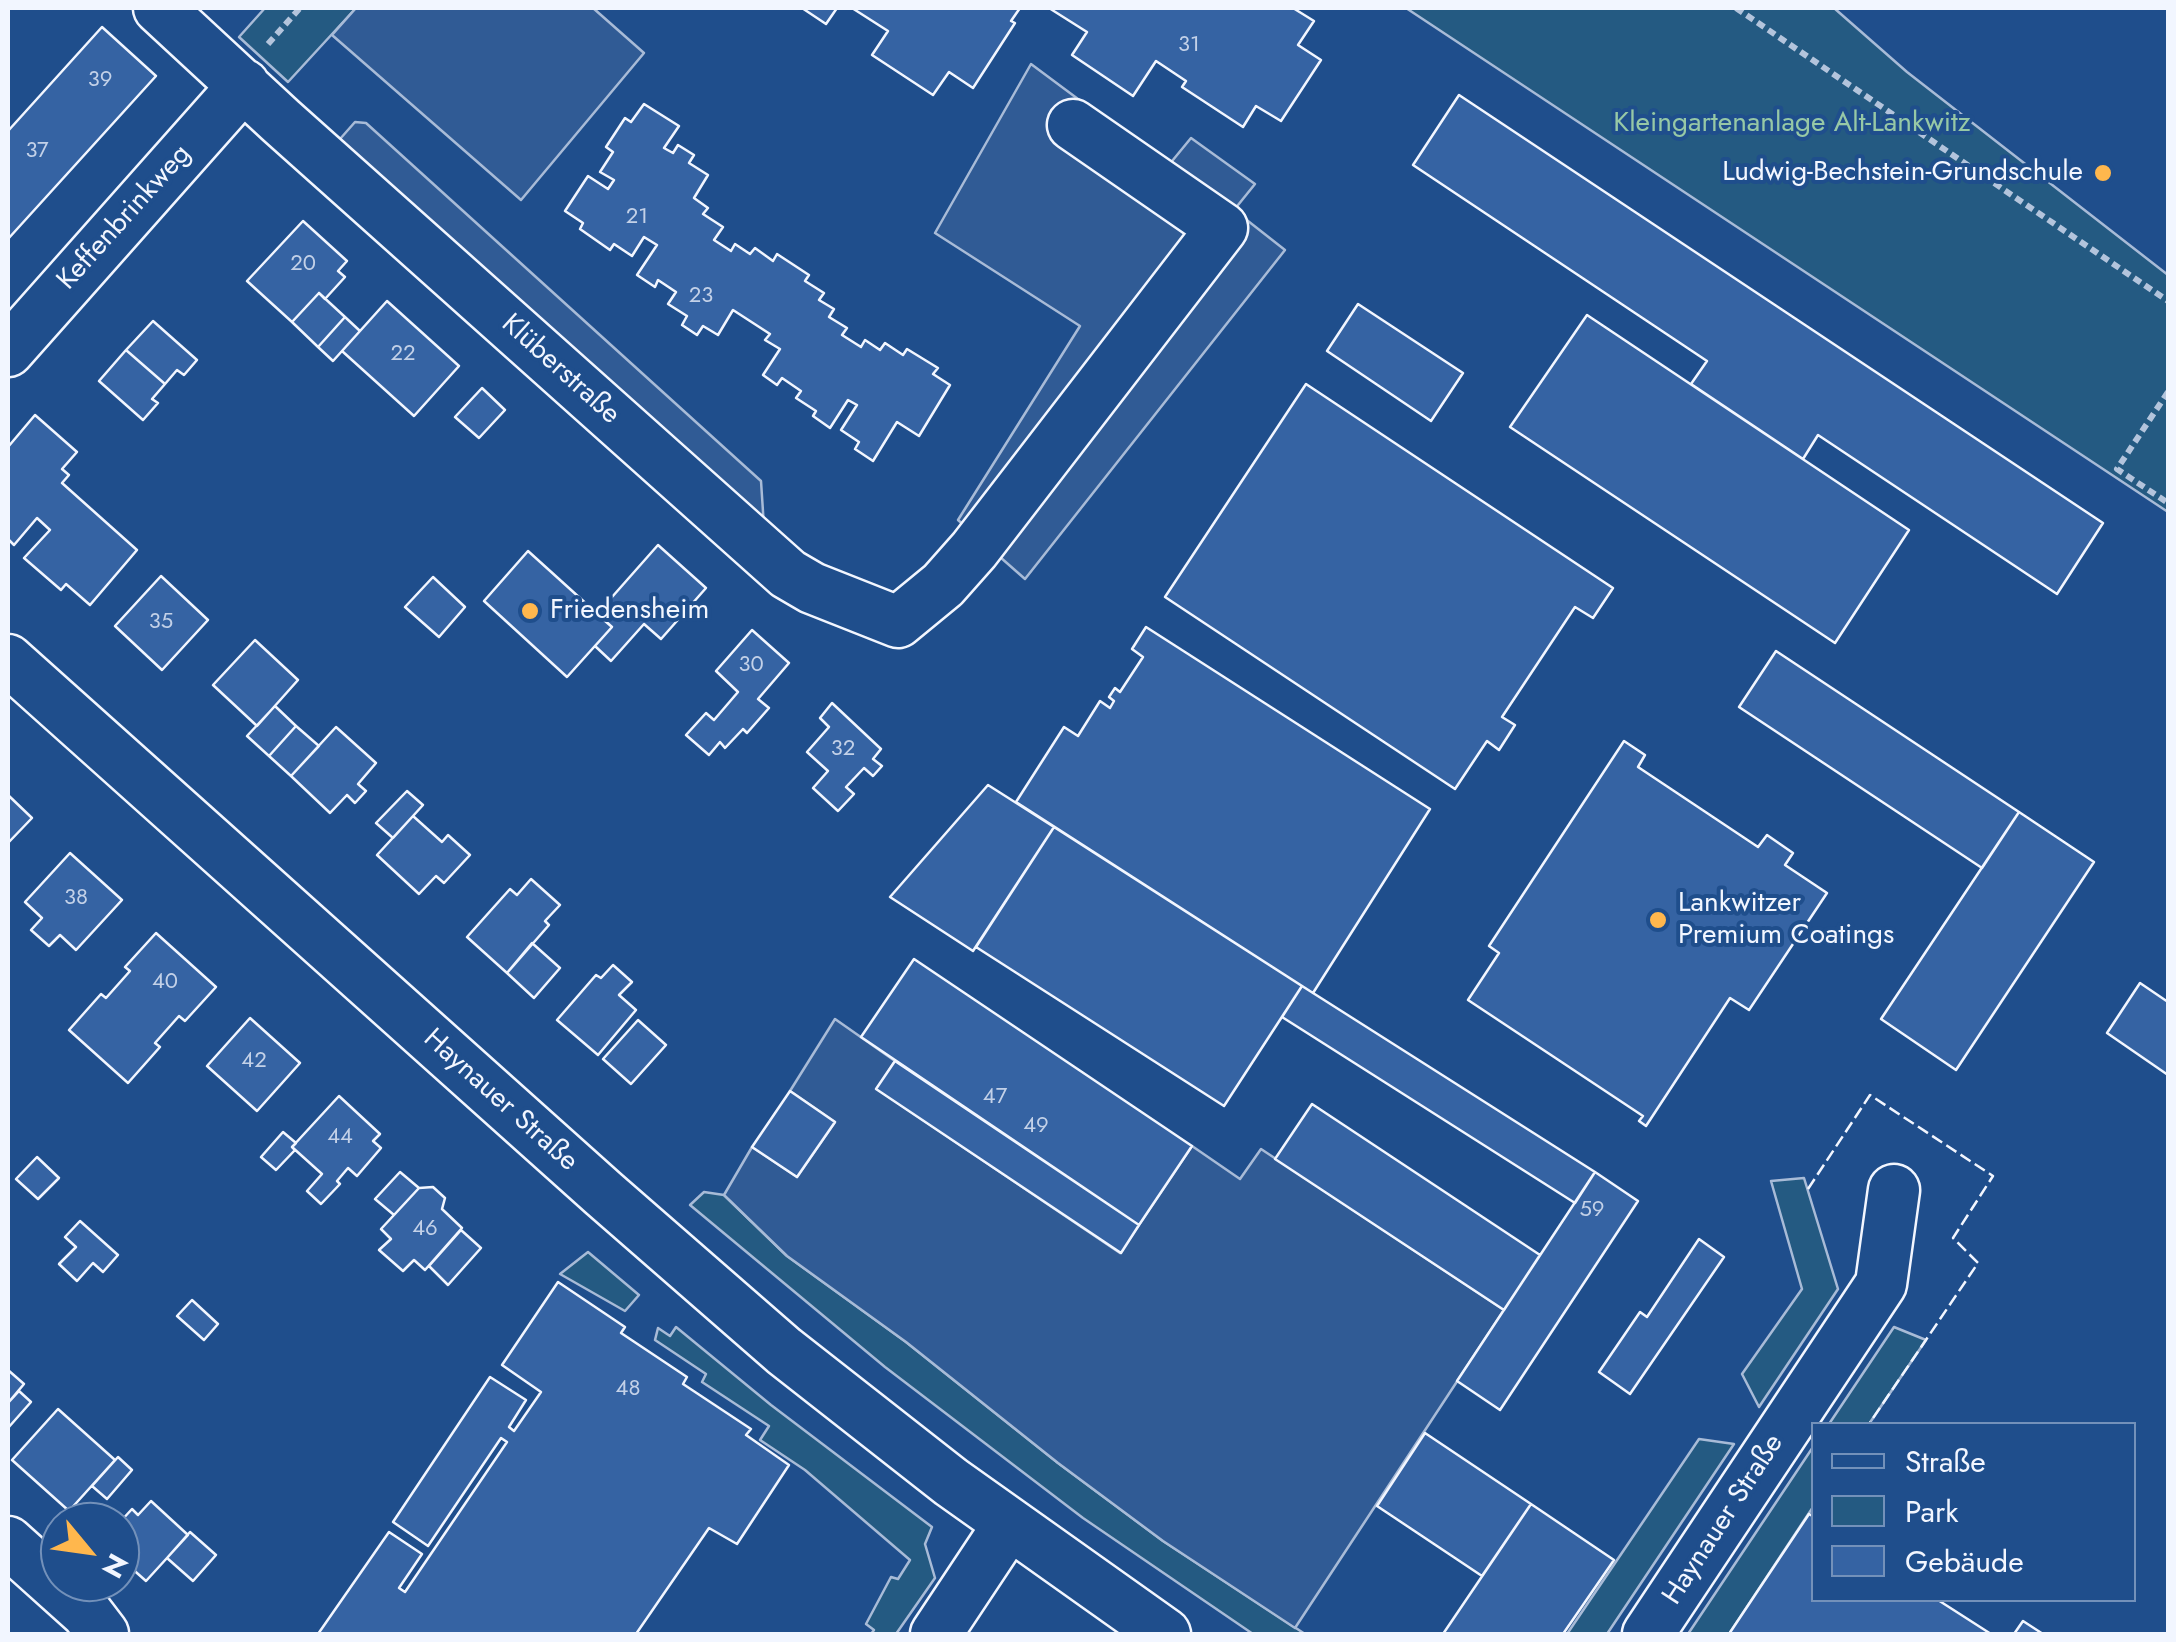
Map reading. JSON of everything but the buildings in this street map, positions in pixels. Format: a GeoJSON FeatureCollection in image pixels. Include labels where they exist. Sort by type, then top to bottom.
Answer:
{"type":"FeatureCollection","features":[{"type":"Feature","properties":{"kind":"street","name":"Klüberstraße"},"geometry":{"type":"LineString","coordinates":[[159,8],[788,574],[812,588],[898,622],[943,585],[974,550],[1222,228],[1073,126]]}},
{"type":"Feature","properties":{"kind":"street","name":"Keffenbrinkweg"},"geometry":{"type":"LineString","coordinates":[[8,351],[244,86]]}},
{"type":"Feature","properties":{"kind":"street","name":"Haynauer Straße"},"geometry":{"type":"LineString","coordinates":[[8,660],[784,1351],[1009,1524],[1165,1634]]}},
{"type":"Feature","properties":{"kind":"street","name":"Haynauer Straße"},"geometry":{"type":"LineString","coordinates":[[1648,1634],[1881,1284],[1894,1190]]}},
{"type":"Feature","properties":{"kind":"street"},"geometry":{"type":"LineString","coordinates":[[936,1634],[1009,1524]]}},
{"type":"Feature","properties":{"kind":"street"},"geometry":{"type":"LineString","coordinates":[[8,1542],[87,1613],[103,1634]]}},
{"type":"Feature","properties":{"kind":"path"},"geometry":{"type":"LineString","coordinates":[[1736,8],[2168,300]]}},
{"type":"Feature","properties":{"kind":"path"},"geometry":{"type":"LineString","coordinates":[[2168,392],[2117,469],[2168,503]]}},
{"type":"Feature","properties":{"kind":"green space"},"geometry":{"type":"Polygon","coordinates":[[[265,8],[356,8],[288,82],[239,37],[265,8]]]}},
{"type":"Feature","properties":{"kind":"green space","name":"Kleingartenanlage Alt-Lankwitz"},"geometry":{"type":"Polygon","coordinates":[[[1406,8],[1834,8],[1907,72],[2168,275],[2168,512],[1406,8]]]}},
{"type":"Feature","properties":{"kind":"green space"},"geometry":{"type":"Polygon","coordinates":[[[1804,1178],[1838,1289],[1759,1407],[1742,1374],[1802,1289],[1771,1181],[1804,1178]]]}},
{"type":"Feature","properties":{"kind":"green space"},"geometry":{"type":"Polygon","coordinates":[[[704,1192],[724,1195],[787,1256],[906,1342],[1058,1463],[1163,1541],[1305,1634],[1253,1634],[1083,1518],[885,1367],[690,1205],[704,1192]]]}},
{"type":"Feature","properties":{"kind":"green space"},"geometry":{"type":"Polygon","coordinates":[[[588,1252],[639,1295],[625,1311],[560,1274],[588,1252]]]}},
{"type":"Feature","properties":{"kind":"green space"},"geometry":{"type":"Polygon","coordinates":[[[676,1327],[932,1527],[925,1544],[935,1578],[896,1634],[871,1634],[874,1630],[866,1624],[891,1577],[898,1579],[910,1560],[805,1470],[760,1440],[769,1426],[702,1382],[706,1374],[655,1340],[658,1328],[670,1336],[676,1327]]]}},
{"type":"Feature","properties":{"kind":"green space"},"geometry":{"type":"Polygon","coordinates":[[[1894,1327],[1926,1340],[1870,1422],[1830,1422],[1894,1327]]]}},
{"type":"Feature","properties":{"kind":"green space"},"geometry":{"type":"Polygon","coordinates":[[[1699,1439],[1734,1444],[1607,1634],[1567,1634],[1699,1439]]]}},
{"type":"Feature","properties":{"kind":"green space"},"geometry":{"type":"Polygon","coordinates":[[[1811,1450],[1811,1510],[1729,1634],[1688,1634],[1811,1450]]]}},
{"type":"Feature","properties":{"kind":"shaded area"},"geometry":{"type":"Polygon","coordinates":[[[356,8],[593,8],[644,53],[521,200],[332,35],[356,8]]]}},
{"type":"Feature","properties":{"kind":"shaded area"},"geometry":{"type":"Polygon","coordinates":[[[1031,64],[1168,166],[1191,138],[1255,184],[1234,210],[1285,250],[1025,579],[958,520],[1080,326],[935,233],[1031,64]]]}},
{"type":"Feature","properties":{"kind":"shaded area"},"geometry":{"type":"Polygon","coordinates":[[[355,122],[366,123],[761,481],[764,527],[335,139],[340,139],[355,122]]]}},
{"type":"Feature","properties":{"kind":"shaded area"},"geometry":{"type":"Polygon","coordinates":[[[835,1019],[895,1061],[877,1089],[1120,1253],[1192,1146],[1240,1179],[1261,1149],[1504,1310],[1295,1628],[1163,1541],[1058,1463],[906,1342],[787,1256],[724,1195],[752,1147],[797,1177],[835,1122],[790,1091],[835,1019]]]}},
{"type":"Feature","properties":{"kind":"fence"},"geometry":{"type":"LineString","coordinates":[[1808,1189],[1870,1095],[1993,1176],[1953,1238],[1978,1263],[1870,1422]]}},
{"type":"Feature","properties":{"kind":"place","name":"Ludwig-Bechstein-Grundschule"},"geometry":{"type":"Point","coordinates":[2103,173]}},
{"type":"Feature","properties":{"kind":"place","name":"Friedensheim"},"geometry":{"type":"Point","coordinates":[530,611]}},
{"type":"Feature","properties":{"kind":"place","name":"Lankwitzer Premium Coatings"},"geometry":{"type":"Point","coordinates":[1658,920]}}]}
